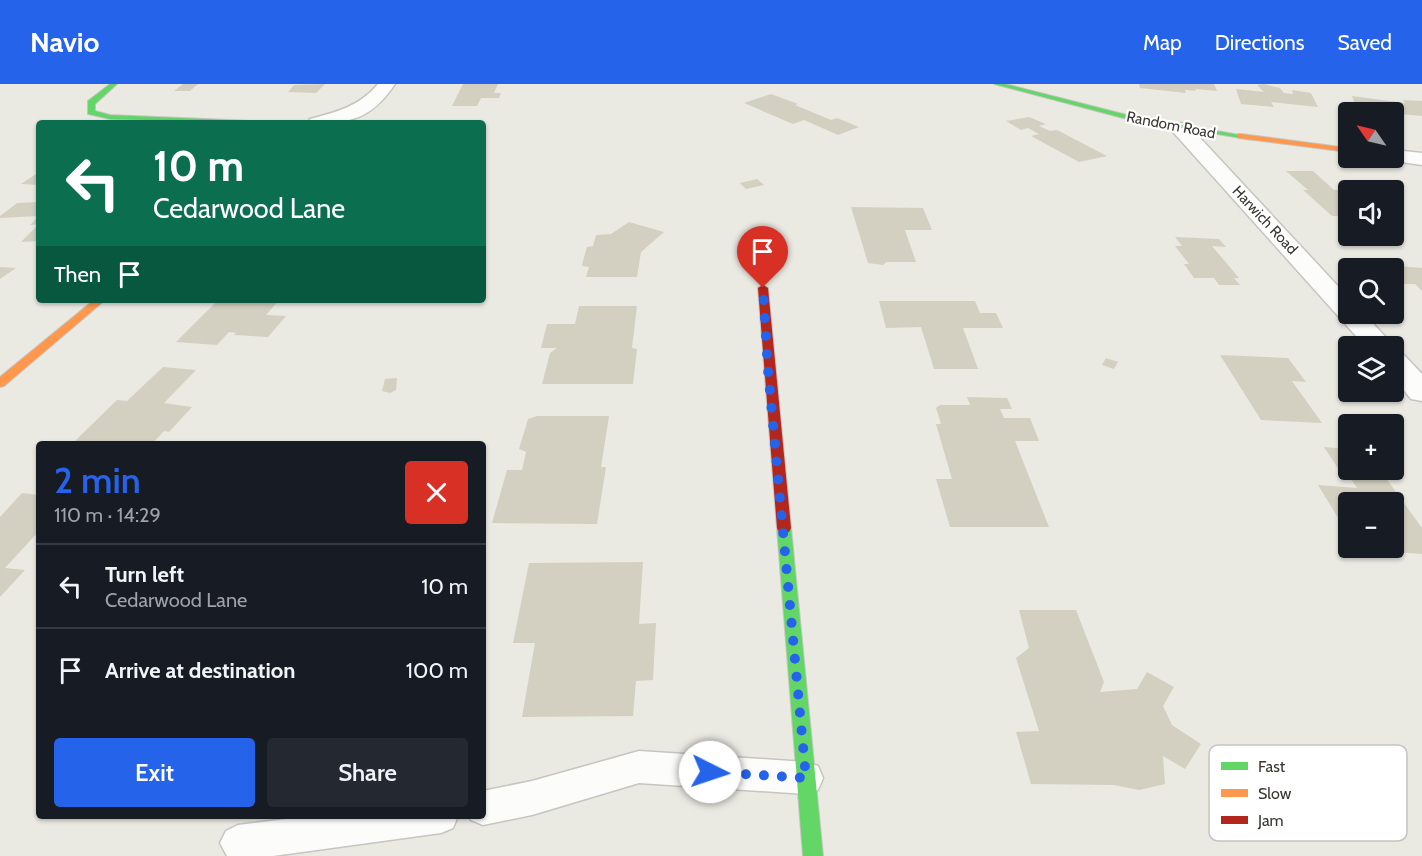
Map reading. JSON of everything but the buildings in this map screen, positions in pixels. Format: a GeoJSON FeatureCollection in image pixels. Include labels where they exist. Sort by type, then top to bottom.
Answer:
{"type":"FeatureCollection","features":[{"type":"Feature","properties":{"kind":"street"},"geometry":{"type":"LineString","coordinates":[[114,84],[91,103],[91,112],[110,117],[170,120]]}},
{"type":"Feature","properties":{"kind":"street"},"geometry":{"type":"LineString","coordinates":[[339,120],[359,110],[381,93],[387,84]]}},
{"type":"Feature","properties":{"kind":"street","name":"Random Road"},"geometry":{"type":"LineString","coordinates":[[997,84],[1181,129],[1338,149]]}},
{"type":"Feature","properties":{"kind":"street","name":"Harwich Road"},"geometry":{"type":"LineString","coordinates":[[1181,129],[1338,301]]}},
{"type":"Feature","properties":{"kind":"street"},"geometry":{"type":"LineString","coordinates":[[1404,157],[1422,159]]}},
{"type":"Feature","properties":{"kind":"street"},"geometry":{"type":"LineString","coordinates":[[763,288],[768,370],[813,856]]}},
{"type":"Feature","properties":{"kind":"street"},"geometry":{"type":"LineString","coordinates":[[0,383],[96,303]]}},
{"type":"Feature","properties":{"kind":"street","name":"Harwich Road"},"geometry":{"type":"LineString","coordinates":[[1359,324],[1371,336]]}},
{"type":"Feature","properties":{"kind":"street"},"geometry":{"type":"LineString","coordinates":[[1404,372],[1422,392]]}},
{"type":"Feature","properties":{"kind":"lane"},"geometry":{"type":"LineString","coordinates":[[486,807],[532,798],[639,767],[806,778]]}},
{"type":"Feature","properties":{"kind":"lane"},"geometry":{"type":"LineString","coordinates":[[238,843],[418,819]]}},
{"type":"Feature","properties":{"kind":"traffic: fast"},"geometry":{"type":"LineString","coordinates":[[114,84],[91,103],[91,112],[110,117],[180,120]]}},
{"type":"Feature","properties":{"kind":"traffic: fast"},"geometry":{"type":"LineString","coordinates":[[997,84],[1127,117],[1241,136]]}},
{"type":"Feature","properties":{"kind":"traffic: fast"},"geometry":{"type":"LineString","coordinates":[[784,528],[813,856]]}},
{"type":"Feature","properties":{"kind":"traffic: slow"},"geometry":{"type":"LineString","coordinates":[[1241,136],[1338,149]]}},
{"type":"Feature","properties":{"kind":"traffic: slow"},"geometry":{"type":"LineString","coordinates":[[0,383],[96,303]]}},
{"type":"Feature","properties":{"kind":"traffic: jam"},"geometry":{"type":"LineString","coordinates":[[763,288],[784,528]]}},
{"type":"Feature","properties":{"kind":"route"},"geometry":{"type":"LineString","coordinates":[[710,772],[806,778],[768,370],[763,288]]}}]}
